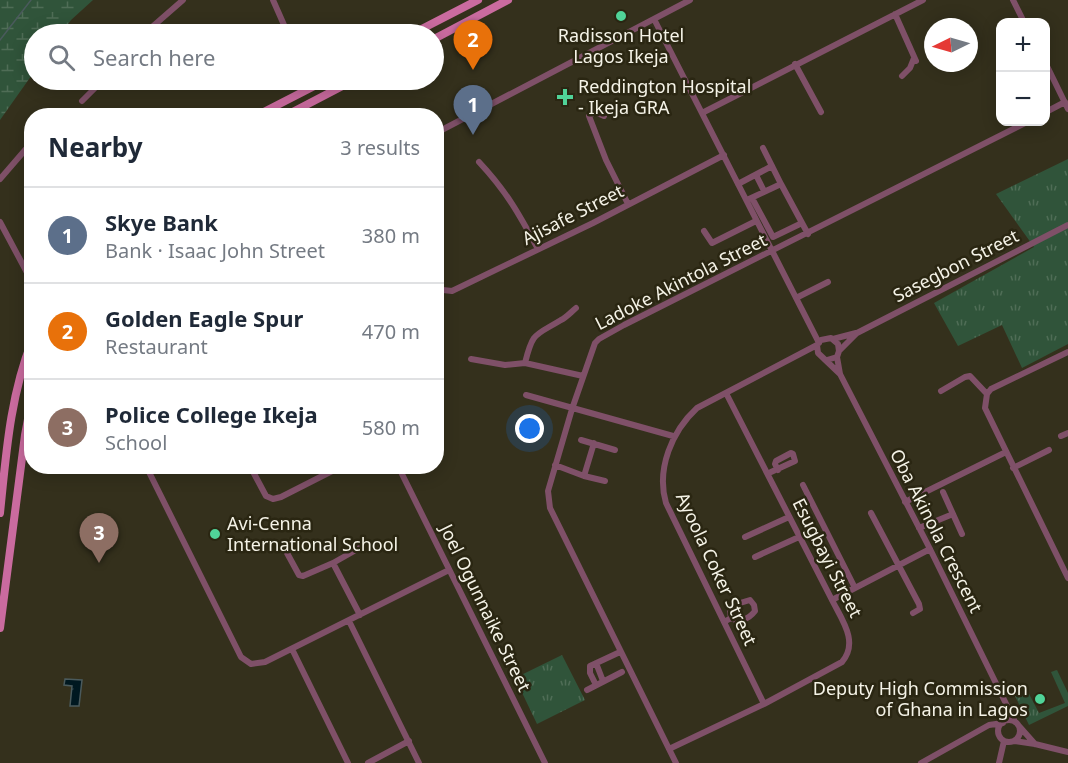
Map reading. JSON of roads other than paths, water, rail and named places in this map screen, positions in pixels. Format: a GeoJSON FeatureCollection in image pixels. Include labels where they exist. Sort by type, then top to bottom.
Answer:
{"type":"FeatureCollection","features":[{"type":"Feature","properties":{"kind":"main road"},"geometry":{"type":"LineString","coordinates":[[431,24],[478,0]]}},
{"type":"Feature","properties":{"kind":"main road"},"geometry":{"type":"LineString","coordinates":[[444,34],[508,0]]}},
{"type":"Feature","properties":{"kind":"main road"},"geometry":{"type":"LineString","coordinates":[[269,108],[299,90]]}},
{"type":"Feature","properties":{"kind":"main road"},"geometry":{"type":"LineString","coordinates":[[300,108],[335,90]]}},
{"type":"Feature","properties":{"kind":"main road"},"geometry":{"type":"LineString","coordinates":[[0,512],[14,403],[24,369]]}},
{"type":"Feature","properties":{"kind":"main road"},"geometry":{"type":"LineString","coordinates":[[0,628],[24,448]]}},
{"type":"Feature","properties":{"kind":"main road"},"geometry":{"type":"LineString","coordinates":[[3,479],[6,489],[12,492],[16,489],[19,480]]}},
{"type":"Feature","properties":{"kind":"main road"},"geometry":{"type":"LineString","coordinates":[[0,512],[4,499],[9,496],[14,500],[15,511]]}},
{"type":"Feature","properties":{"kind":"street"},"geometry":{"type":"LineString","coordinates":[[155,24],[183,0]]}},
{"type":"Feature","properties":{"kind":"street"},"geometry":{"type":"LineString","coordinates":[[273,0],[284,24]]}},
{"type":"Feature","properties":{"kind":"street"},"geometry":{"type":"LineString","coordinates":[[444,129],[690,0]]}},
{"type":"Feature","properties":{"kind":"street"},"geometry":{"type":"LineString","coordinates":[[702,113],[923,0]]}},
{"type":"Feature","properties":{"kind":"street"},"geometry":{"type":"LineString","coordinates":[[1012,0],[1022,18]]}},
{"type":"Feature","properties":{"kind":"street"},"geometry":{"type":"LineString","coordinates":[[895,14],[915,60],[902,76]]}},
{"type":"Feature","properties":{"kind":"street"},"geometry":{"type":"LineString","coordinates":[[654,19],[796,298],[818,344],[820,356],[840,374]]}},
{"type":"Feature","properties":{"kind":"street"},"geometry":{"type":"LineString","coordinates":[[795,64],[820,112]]}},
{"type":"Feature","properties":{"kind":"street"},"geometry":{"type":"LineString","coordinates":[[1050,72],[1066,105],[1050,111]]}},
{"type":"Feature","properties":{"kind":"street"},"geometry":{"type":"LineString","coordinates":[[82,101],[93,90]]}},
{"type":"Feature","properties":{"kind":"street"},"geometry":{"type":"LineString","coordinates":[[604,116],[595,112],[589,116],[606,160],[628,204]]}},
{"type":"Feature","properties":{"kind":"street","name":"Ladoke Akintola Street"},"geometry":{"type":"LineString","coordinates":[[676,763],[553,516],[548,492],[592,350],[599,339],[1020,126]]}},
{"type":"Feature","properties":{"kind":"street"},"geometry":{"type":"LineString","coordinates":[[763,148],[808,234]]}},
{"type":"Feature","properties":{"kind":"street"},"geometry":{"type":"LineString","coordinates":[[0,179],[24,151]]}},
{"type":"Feature","properties":{"kind":"street","name":"Ajisafe Street"},"geometry":{"type":"LineString","coordinates":[[444,290],[453,291],[724,155]]}},
{"type":"Feature","properties":{"kind":"street"},"geometry":{"type":"LineString","coordinates":[[480,162],[514,204],[538,249]]}},
{"type":"Feature","properties":{"kind":"street"},"geometry":{"type":"LineString","coordinates":[[738,184],[772,166]]}},
{"type":"Feature","properties":{"kind":"street"},"geometry":{"type":"LineString","coordinates":[[756,175],[764,191]]}},
{"type":"Feature","properties":{"kind":"street"},"geometry":{"type":"LineString","coordinates":[[781,184],[751,198],[773,237],[802,224]]}},
{"type":"Feature","properties":{"kind":"street"},"geometry":{"type":"LineString","coordinates":[[704,231],[712,243],[756,221]]}},
{"type":"Feature","properties":{"kind":"street"},"geometry":{"type":"LineString","coordinates":[[0,222],[24,267]]}},
{"type":"Feature","properties":{"kind":"street","name":"Sasegbon Street"},"geometry":{"type":"LineString","coordinates":[[831,338],[857,333],[1068,225]]}},
{"type":"Feature","properties":{"kind":"street"},"geometry":{"type":"LineString","coordinates":[[796,298],[828,282]]}},
{"type":"Feature","properties":{"kind":"street"},"geometry":{"type":"LineString","coordinates":[[525,363],[536,334],[566,318],[576,308]]}},
{"type":"Feature","properties":{"kind":"street"},"geometry":{"type":"LineString","coordinates":[[811,329],[831,338],[838,344],[840,374]]}},
{"type":"Feature","properties":{"kind":"street","name":"Sasegbon Street"},"geometry":{"type":"LineString","coordinates":[[838,354],[857,333]]}},
{"type":"Feature","properties":{"kind":"street"},"geometry":{"type":"LineString","coordinates":[[818,344],[831,338]]}},
{"type":"Feature","properties":{"kind":"street","name":"Ayoola Coker Street"},"geometry":{"type":"LineString","coordinates":[[764,704],[727,620],[699,574],[663,494],[662,485],[673,436],[686,418],[697,408],[818,344]]}},
{"type":"Feature","properties":{"kind":"street"},"geometry":{"type":"LineString","coordinates":[[1068,352],[991,389],[987,394],[985,408],[1068,578]]}},
{"type":"Feature","properties":{"kind":"street"},"geometry":{"type":"LineString","coordinates":[[827,360],[838,354]]}},
{"type":"Feature","properties":{"kind":"street"},"geometry":{"type":"LineString","coordinates":[[471,359],[505,365],[525,363],[583,376]]}},
{"type":"Feature","properties":{"kind":"street","name":"Oba Akinola Crescent"},"geometry":{"type":"LineString","coordinates":[[840,374],[930,549],[1004,701],[1017,724],[1035,744]]}},
{"type":"Feature","properties":{"kind":"street"},"geometry":{"type":"LineString","coordinates":[[941,391],[968,376],[972,377],[987,394]]}},
{"type":"Feature","properties":{"kind":"street","name":"Esugbayi Street"},"geometry":{"type":"LineString","coordinates":[[669,749],[764,704],[842,662],[850,645],[850,639],[832,600],[726,393]]}},
{"type":"Feature","properties":{"kind":"street"},"geometry":{"type":"LineString","coordinates":[[526,395],[673,436]]}},
{"type":"Feature","properties":{"kind":"street"},"geometry":{"type":"LineString","coordinates":[[581,440],[615,450]]}},
{"type":"Feature","properties":{"kind":"street"},"geometry":{"type":"LineString","coordinates":[[584,476],[594,443]]}},
{"type":"Feature","properties":{"kind":"street"},"geometry":{"type":"LineString","coordinates":[[1013,468],[1049,450]]}},
{"type":"Feature","properties":{"kind":"street"},"geometry":{"type":"LineString","coordinates":[[905,502],[1006,452]]}},
{"type":"Feature","properties":{"kind":"street"},"geometry":{"type":"LineString","coordinates":[[555,465],[605,481]]}},
{"type":"Feature","properties":{"kind":"street"},"geometry":{"type":"LineString","coordinates":[[150,474],[241,657],[251,664],[265,662],[449,570]]}},
{"type":"Feature","properties":{"kind":"street"},"geometry":{"type":"LineString","coordinates":[[254,474],[266,496],[273,499],[326,474]]}},
{"type":"Feature","properties":{"kind":"street","name":"Joel Ogunnaike Street"},"geometry":{"type":"LineString","coordinates":[[402,474],[545,763]]}},
{"type":"Feature","properties":{"kind":"street"},"geometry":{"type":"LineString","coordinates":[[803,485],[855,588]]}},
{"type":"Feature","properties":{"kind":"street"},"geometry":{"type":"LineString","coordinates":[[943,492],[962,534]]}},
{"type":"Feature","properties":{"kind":"street"},"geometry":{"type":"LineString","coordinates":[[871,513],[920,604],[920,609],[914,613]]}},
{"type":"Feature","properties":{"kind":"street"},"geometry":{"type":"LineString","coordinates":[[919,528],[953,514]]}},
{"type":"Feature","properties":{"kind":"street"},"geometry":{"type":"LineString","coordinates":[[745,537],[789,516]]}},
{"type":"Feature","properties":{"kind":"street"},"geometry":{"type":"LineString","coordinates":[[755,556],[800,537]]}},
{"type":"Feature","properties":{"kind":"street"},"geometry":{"type":"LineString","coordinates":[[287,553],[299,575],[309,574],[363,546]]}},
{"type":"Feature","properties":{"kind":"street"},"geometry":{"type":"LineString","coordinates":[[832,600],[930,549]]}},
{"type":"Feature","properties":{"kind":"street"},"geometry":{"type":"LineString","coordinates":[[333,563],[360,615]]}},
{"type":"Feature","properties":{"kind":"street"},"geometry":{"type":"LineString","coordinates":[[349,621],[419,763]]}},
{"type":"Feature","properties":{"kind":"street"},"geometry":{"type":"LineString","coordinates":[[292,649],[348,763]]}},
{"type":"Feature","properties":{"kind":"street"},"geometry":{"type":"LineString","coordinates":[[600,683],[596,663],[620,651]]}},
{"type":"Feature","properties":{"kind":"street"},"geometry":{"type":"LineString","coordinates":[[587,690],[622,672]]}},
{"type":"Feature","properties":{"kind":"street","name":"Oba Akinola Crescent"},"geometry":{"type":"LineString","coordinates":[[1003,722],[1004,701]]}},
{"type":"Feature","properties":{"kind":"street"},"geometry":{"type":"LineString","coordinates":[[921,763],[992,724],[1010,720],[1017,724],[1019,736],[1002,753]]}},
{"type":"Feature","properties":{"kind":"street"},"geometry":{"type":"LineString","coordinates":[[999,733],[1003,722]]}},
{"type":"Feature","properties":{"kind":"street"},"geometry":{"type":"LineString","coordinates":[[984,728],[991,728],[999,733],[1004,741],[999,763]]}},
{"type":"Feature","properties":{"kind":"street"},"geometry":{"type":"LineString","coordinates":[[368,763],[409,741]]}},
{"type":"Feature","properties":{"kind":"street"},"geometry":{"type":"LineString","coordinates":[[1004,741],[1035,744],[1068,752]]}},
{"type":"Feature","properties":{"kind":"water"},"geometry":{"type":"Polygon","coordinates":[[[65,679],[82,680],[79,706],[70,706],[72,686],[64,685],[65,679]]]}},
{"type":"Feature","properties":{"kind":"waterway"},"geometry":{"type":"LineString","coordinates":[[0,40],[31,0]]}},
{"type":"Feature","properties":{"kind":"place","name":"Radisson Hotel Lagos Ikeja"},"geometry":{"type":"Point","coordinates":[621,16]}},
{"type":"Feature","properties":{"kind":"place","name":"Golden Eagle Spur"},"geometry":{"type":"Point","coordinates":[473,70]}},
{"type":"Feature","properties":{"kind":"place","name":"Reddington Hospital - Ikeja GRA"},"geometry":{"type":"Point","coordinates":[565,97]}},
{"type":"Feature","properties":{"kind":"place","name":"Skye Bank"},"geometry":{"type":"Point","coordinates":[473,135]}},
{"type":"Feature","properties":{"kind":"place","name":"Avi-Cenna International School"},"geometry":{"type":"Point","coordinates":[215,534]}},
{"type":"Feature","properties":{"kind":"place","name":"Police College Ikeja"},"geometry":{"type":"Point","coordinates":[99,563]}},
{"type":"Feature","properties":{"kind":"place","name":"Deputy High Commission of Ghana in Lagos"},"geometry":{"type":"Point","coordinates":[1040,699]}}]}
